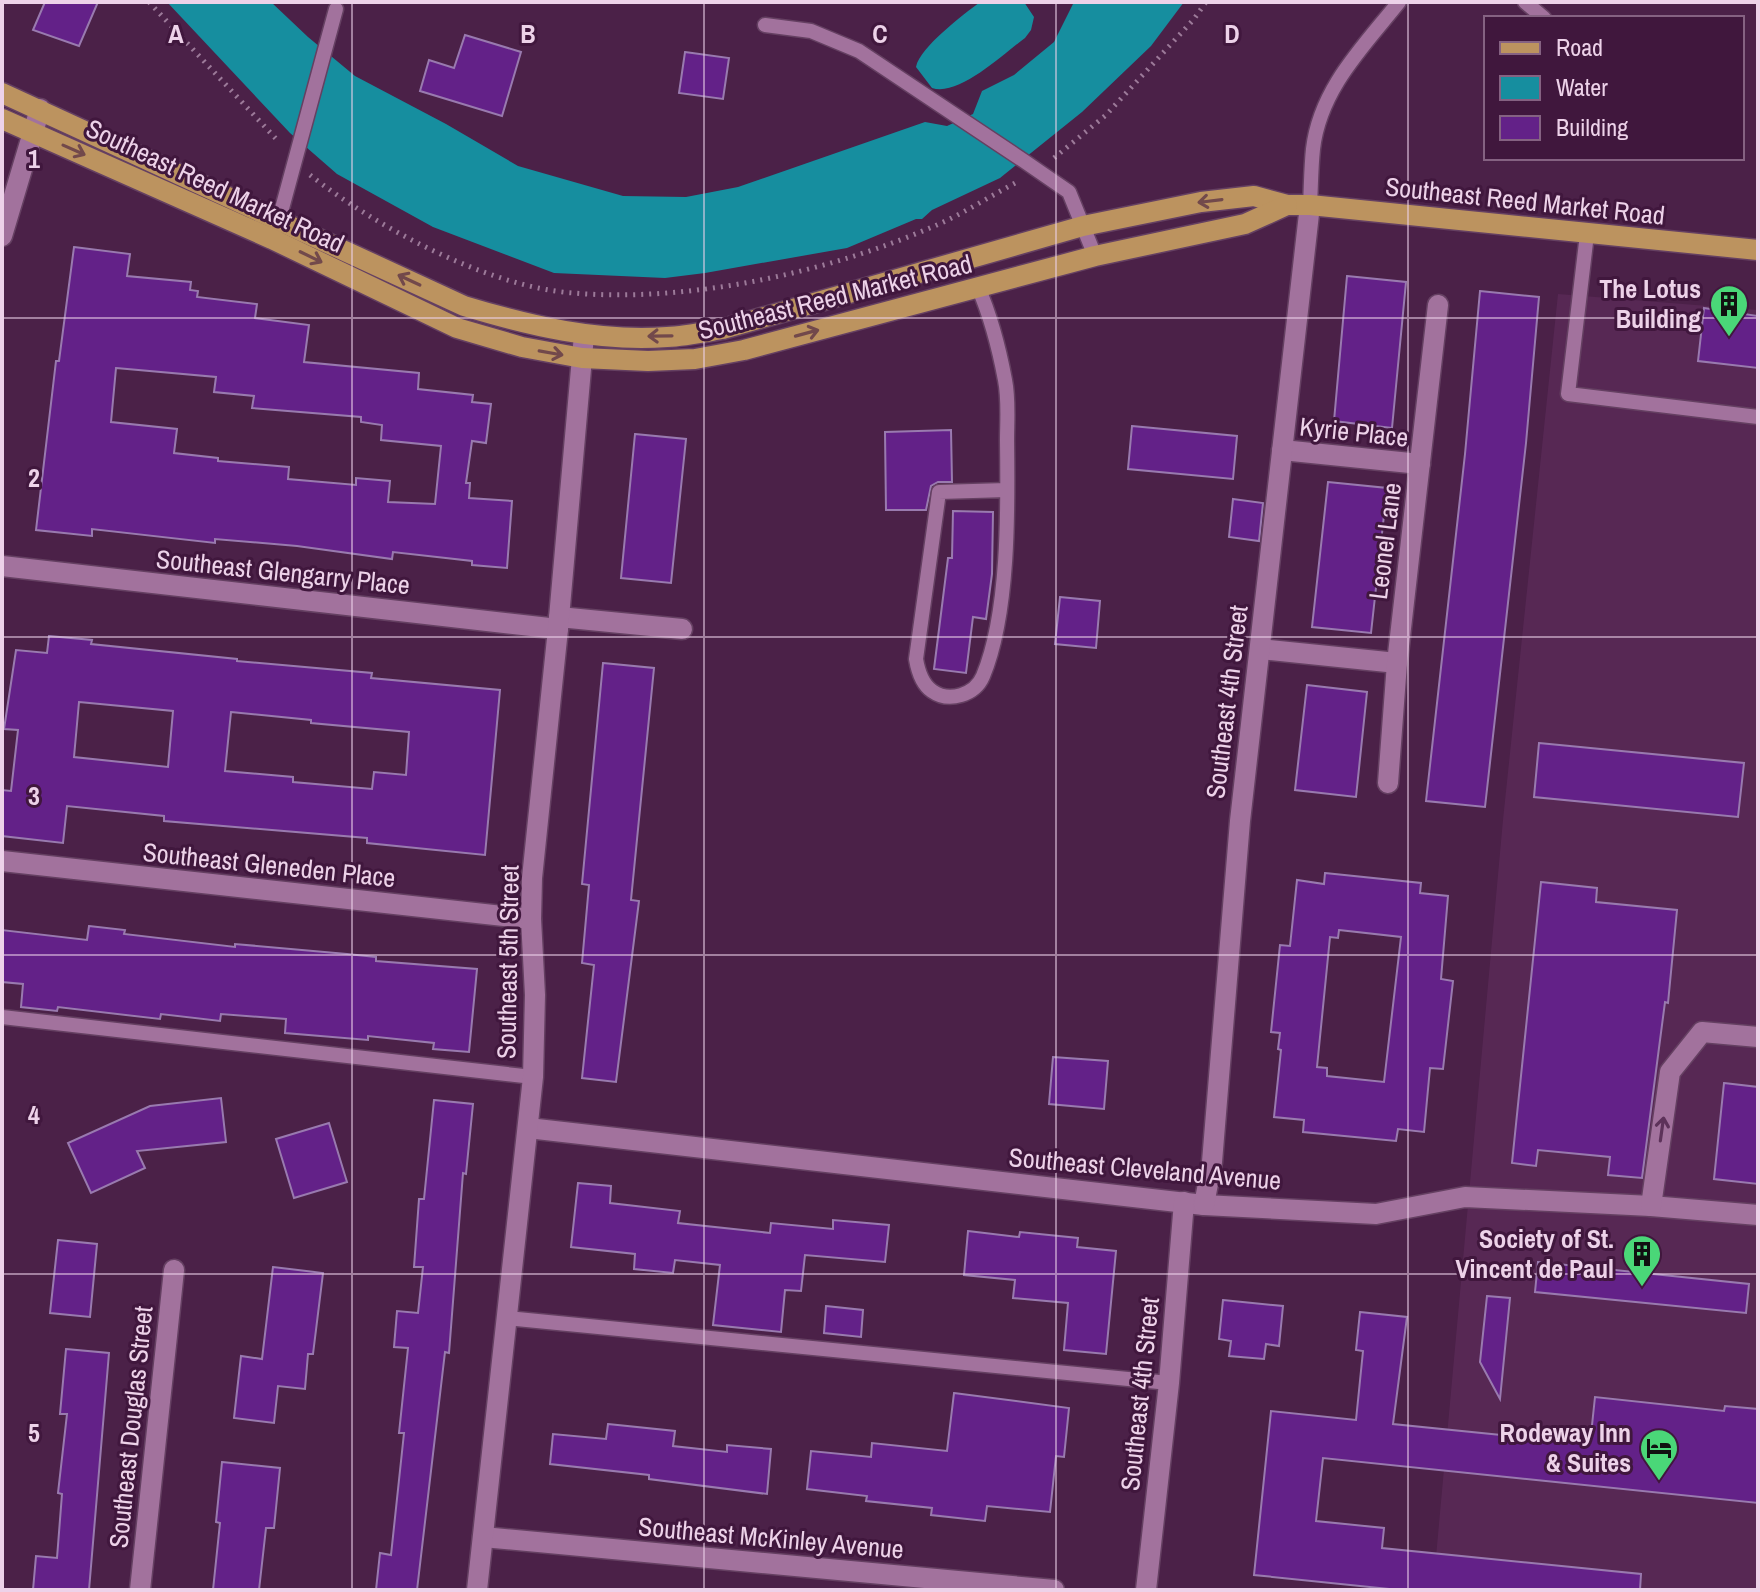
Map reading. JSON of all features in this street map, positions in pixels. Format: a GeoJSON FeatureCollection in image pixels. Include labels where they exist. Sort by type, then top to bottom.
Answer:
{"type":"FeatureCollection","features":[{"type":"Feature","properties":{"kind":"main road","name":"Southeast Reed Market Road"},"geometry":{"type":"LineString","coordinates":[[2,93],[464,306],[521,323],[584,335],[667,337],[723,329],[1083,226],[1201,202],[1254,196],[1287,205],[1758,250]]}},
{"type":"Feature","properties":{"kind":"main road","name":"Southeast Reed Market Road"},"geometry":{"type":"LineString","coordinates":[[2,119],[272,239],[457,328],[522,347],[582,358],[648,361],[695,359],[744,350],[1095,256],[1245,224],[1287,205]]}},
{"type":"Feature","properties":{"kind":"street"},"geometry":{"type":"LineString","coordinates":[[2,236],[40,109]]}},
{"type":"Feature","properties":{"kind":"street","name":"Southeast 4th Street"},"geometry":{"type":"LineString","coordinates":[[1146,1590],[1169,1383],[1194,1204],[1212,1162],[1240,821],[1310,205]]}},
{"type":"Feature","properties":{"kind":"street","name":"Leonel Lane"},"geometry":{"type":"LineString","coordinates":[[1388,783],[1397,663],[1438,305]]}},
{"type":"Feature","properties":{"kind":"street","name":"Southeast 5th Street"},"geometry":{"type":"LineString","coordinates":[[477,1590],[533,1077],[535,995],[532,878],[584,335]]}},
{"type":"Feature","properties":{"kind":"street","name":"Kyrie Place"},"geometry":{"type":"LineString","coordinates":[[1282,450],[1420,464]]}},
{"type":"Feature","properties":{"kind":"street","name":"Southeast Glengarry Place"},"geometry":{"type":"LineString","coordinates":[[2,566],[558,623],[682,629]]}},
{"type":"Feature","properties":{"kind":"street"},"geometry":{"type":"LineString","coordinates":[[1260,649],[1397,663]]}},
{"type":"Feature","properties":{"kind":"street","name":"Southeast Gleneden Place"},"geometry":{"type":"LineString","coordinates":[[2,861],[531,919]]}},
{"type":"Feature","properties":{"kind":"street"},"geometry":{"type":"LineString","coordinates":[[1651,1206],[1670,1072],[1702,1032],[1758,1037]]}},
{"type":"Feature","properties":{"kind":"street","name":"Southeast Cleveland Avenue"},"geometry":{"type":"LineString","coordinates":[[528,1128],[1194,1204],[1376,1214],[1465,1197],[1651,1206],[1758,1215]]}},
{"type":"Feature","properties":{"kind":"street","name":"Southeast Douglas Street"},"geometry":{"type":"LineString","coordinates":[[140,1590],[174,1270]]}},
{"type":"Feature","properties":{"kind":"street","name":"Southeast McKinley Avenue"},"geometry":{"type":"LineString","coordinates":[[483,1537],[1054,1590]]}},
{"type":"Feature","properties":{"kind":"lane"},"geometry":{"type":"LineString","coordinates":[[1310,205],[1313,148],[1323,109],[1339,76],[1399,2]]}},
{"type":"Feature","properties":{"kind":"lane"},"geometry":{"type":"LineString","coordinates":[[1525,2],[1542,16]]}},
{"type":"Feature","properties":{"kind":"lane"},"geometry":{"type":"LineString","coordinates":[[272,239],[281,219],[336,9]]}},
{"type":"Feature","properties":{"kind":"lane"},"geometry":{"type":"LineString","coordinates":[[765,25],[811,31],[859,51],[1069,192],[1095,256]]}},
{"type":"Feature","properties":{"kind":"lane"},"geometry":{"type":"LineString","coordinates":[[1587,234],[1568,394],[1758,417]]}},
{"type":"Feature","properties":{"kind":"lane"},"geometry":{"type":"LineString","coordinates":[[978,287],[991,316],[1006,384],[1009,513],[999,610],[982,679],[973,690],[956,697],[933,692],[919,674],[916,659],[939,492],[1007,490]]}},
{"type":"Feature","properties":{"kind":"lane"},"geometry":{"type":"LineString","coordinates":[[2,1017],[533,1077]]}},
{"type":"Feature","properties":{"kind":"lane"},"geometry":{"type":"LineString","coordinates":[[507,1318],[1169,1383]]}},
{"type":"Feature","properties":{"kind":"path"},"geometry":{"type":"LineString","coordinates":[[149,2],[282,145],[295,163],[335,195],[438,254],[530,286],[572,293],[683,293],[822,266],[939,224],[1038,171],[1106,115],[1206,2]]}},
{"type":"Feature","properties":{"kind":"shaded area"},"geometry":{"type":"Polygon","coordinates":[[[1558,294],[1758,310],[1758,1590],[1433,1590],[1503,820],[1558,294]]]}},
{"type":"Feature","properties":{"kind":"water"},"geometry":{"type":"Polygon","coordinates":[[[167,2],[271,2],[355,76],[518,166],[623,196],[686,197],[738,187],[925,122],[947,126],[973,114],[982,91],[1014,75],[1054,42],[1074,2],[1184,2],[1151,46],[1082,112],[1000,178],[932,210],[922,219],[847,248],[665,278],[554,273],[433,227],[337,174],[290,133],[167,2]]]}},
{"type":"Feature","properties":{"kind":"water"},"geometry":{"type":"Polygon","coordinates":[[[980,2],[1024,2],[1034,17],[1031,30],[993,63],[967,80],[943,89],[932,88],[916,67],[919,59],[943,32],[980,2]]]}},
{"type":"Feature","properties":{"kind":"building"},"geometry":{"type":"Polygon","coordinates":[[[45,2],[98,2],[79,46],[33,30],[45,2]]]}},
{"type":"Feature","properties":{"kind":"building"},"geometry":{"type":"Polygon","coordinates":[[[465,35],[521,52],[502,116],[420,91],[429,60],[454,68],[465,35]]]}},
{"type":"Feature","properties":{"kind":"building"},"geometry":{"type":"Polygon","coordinates":[[[685,52],[729,58],[723,99],[679,93],[685,52]]]}},
{"type":"Feature","properties":{"kind":"building"},"geometry":{"type":"Polygon","coordinates":[[[74,247],[130,254],[127,276],[191,282],[190,290],[198,291],[197,297],[257,304],[255,318],[309,325],[304,362],[419,373],[418,389],[473,395],[472,402],[491,404],[486,443],[472,441],[466,483],[470,483],[469,498],[512,501],[507,568],[393,552],[392,559],[215,539],[215,543],[92,529],[92,536],[36,530],[56,361],[59,361],[74,247]],[[116,368],[111,422],[177,429],[174,453],[218,458],[218,461],[289,467],[288,479],[356,485],[356,478],[390,481],[388,502],[435,504],[441,446],[381,440],[382,425],[361,422],[361,417],[252,408],[254,396],[214,392],[216,377],[116,368]]]}},
{"type":"Feature","properties":{"kind":"building"},"geometry":{"type":"Polygon","coordinates":[[[1347,276],[1406,282],[1392,428],[1334,421],[1347,276]]]}},
{"type":"Feature","properties":{"kind":"building"},"geometry":{"type":"Polygon","coordinates":[[[1480,291],[1539,297],[1526,443],[1485,807],[1426,801],[1480,291]]]}},
{"type":"Feature","properties":{"kind":"building","name":"The Lotus Building"},"geometry":{"type":"Polygon","coordinates":[[[1704,308],[1758,316],[1758,368],[1698,361],[1704,308]]]}},
{"type":"Feature","properties":{"kind":"building"},"geometry":{"type":"Polygon","coordinates":[[[1132,426],[1237,436],[1233,479],[1128,469],[1132,426]]]}},
{"type":"Feature","properties":{"kind":"building"},"geometry":{"type":"Polygon","coordinates":[[[951,430],[952,482],[938,482],[931,486],[926,510],[886,510],[885,432],[951,430]]]}},
{"type":"Feature","properties":{"kind":"building"},"geometry":{"type":"Polygon","coordinates":[[[635,434],[686,439],[671,583],[621,578],[635,434]]]}},
{"type":"Feature","properties":{"kind":"building"},"geometry":{"type":"Polygon","coordinates":[[[1328,482],[1387,488],[1371,633],[1312,627],[1328,482]]]}},
{"type":"Feature","properties":{"kind":"building"},"geometry":{"type":"Polygon","coordinates":[[[1233,499],[1263,503],[1259,541],[1229,537],[1233,499]]]}},
{"type":"Feature","properties":{"kind":"building"},"geometry":{"type":"Polygon","coordinates":[[[953,511],[993,512],[992,574],[986,619],[973,617],[966,673],[934,669],[948,558],[952,558],[953,511]]]}},
{"type":"Feature","properties":{"kind":"building"},"geometry":{"type":"Polygon","coordinates":[[[1060,597],[1100,601],[1096,648],[1055,644],[1060,597]]]}},
{"type":"Feature","properties":{"kind":"building"},"geometry":{"type":"Polygon","coordinates":[[[49,636],[237,661],[372,673],[371,678],[500,690],[485,855],[367,843],[367,838],[164,821],[164,816],[67,806],[63,843],[2,836],[2,790],[11,791],[18,730],[4,729],[16,650],[47,653],[49,636]],[[79,702],[74,757],[168,767],[173,711],[79,702]],[[231,712],[225,771],[293,777],[293,782],[372,789],[374,772],[406,775],[409,732],[231,712]]]}},
{"type":"Feature","properties":{"kind":"building"},"geometry":{"type":"Polygon","coordinates":[[[603,663],[654,668],[631,900],[639,901],[616,1082],[582,1078],[594,965],[582,963],[589,885],[582,884],[603,663]]]}},
{"type":"Feature","properties":{"kind":"building"},"geometry":{"type":"Polygon","coordinates":[[[1307,685],[1367,692],[1356,797],[1295,790],[1307,685]]]}},
{"type":"Feature","properties":{"kind":"building"},"geometry":{"type":"Polygon","coordinates":[[[1539,743],[1744,763],[1738,817],[1534,797],[1539,743]]]}},
{"type":"Feature","properties":{"kind":"building"},"geometry":{"type":"Polygon","coordinates":[[[1325,873],[1421,883],[1420,893],[1448,896],[1441,979],[1453,981],[1443,1069],[1430,1068],[1424,1132],[1398,1129],[1396,1141],[1303,1132],[1304,1120],[1274,1117],[1281,1050],[1278,1049],[1280,1033],[1271,1032],[1280,945],[1290,946],[1297,880],[1324,884],[1325,873]],[[1339,930],[1338,938],[1330,937],[1317,1067],[1327,1068],[1327,1076],[1384,1082],[1401,937],[1339,930]]]}},
{"type":"Feature","properties":{"kind":"building"},"geometry":{"type":"Polygon","coordinates":[[[1541,882],[1597,888],[1596,902],[1677,910],[1668,1003],[1665,1002],[1642,1178],[1608,1175],[1610,1157],[1538,1150],[1536,1166],[1512,1163],[1541,882]]]}},
{"type":"Feature","properties":{"kind":"building"},"geometry":{"type":"Polygon","coordinates":[[[89,926],[125,930],[124,934],[235,947],[235,944],[347,954],[376,957],[376,961],[477,969],[469,1052],[433,1049],[434,1043],[368,1036],[368,1040],[285,1033],[286,1019],[221,1014],[220,1021],[161,1014],[160,1019],[58,1007],[57,1011],[21,1007],[23,984],[2,982],[2,930],[87,940],[89,926]]]}},
{"type":"Feature","properties":{"kind":"building"},"geometry":{"type":"Polygon","coordinates":[[[1053,1057],[1108,1061],[1104,1109],[1049,1104],[1053,1057]]]}},
{"type":"Feature","properties":{"kind":"building"},"geometry":{"type":"Polygon","coordinates":[[[1724,1083],[1758,1087],[1758,1184],[1714,1179],[1724,1083]]]}},
{"type":"Feature","properties":{"kind":"building"},"geometry":{"type":"Polygon","coordinates":[[[221,1098],[226,1142],[137,1151],[145,1168],[91,1193],[68,1143],[150,1106],[221,1098]]]}},
{"type":"Feature","properties":{"kind":"building"},"geometry":{"type":"Polygon","coordinates":[[[434,1100],[473,1104],[466,1174],[463,1173],[449,1353],[445,1352],[417,1590],[376,1590],[380,1553],[391,1555],[404,1433],[399,1433],[408,1348],[394,1347],[397,1311],[418,1313],[423,1267],[414,1267],[419,1199],[424,1199],[434,1100]]]}},
{"type":"Feature","properties":{"kind":"building"},"geometry":{"type":"Polygon","coordinates":[[[329,1123],[347,1182],[294,1198],[276,1139],[329,1123]]]}},
{"type":"Feature","properties":{"kind":"building"},"geometry":{"type":"Polygon","coordinates":[[[578,1183],[611,1186],[610,1203],[680,1211],[678,1223],[770,1233],[771,1223],[833,1229],[833,1220],[889,1225],[885,1262],[805,1255],[801,1291],[785,1290],[781,1332],[713,1325],[720,1265],[675,1260],[673,1273],[634,1269],[635,1254],[571,1247],[578,1183]]]}},
{"type":"Feature","properties":{"kind":"building"},"geometry":{"type":"Polygon","coordinates":[[[968,1231],[1019,1237],[1020,1232],[1078,1238],[1077,1247],[1116,1251],[1106,1354],[1064,1350],[1068,1303],[1013,1298],[1015,1280],[964,1275],[968,1231]]]}},
{"type":"Feature","properties":{"kind":"building"},"geometry":{"type":"Polygon","coordinates":[[[58,1240],[97,1244],[90,1317],[50,1313],[58,1240]]]}},
{"type":"Feature","properties":{"kind":"building","name":"Society of St. Vincent de Paul"},"geometry":{"type":"Polygon","coordinates":[[[1538,1262],[1749,1284],[1746,1313],[1535,1292],[1538,1262]]]}},
{"type":"Feature","properties":{"kind":"building"},"geometry":{"type":"Polygon","coordinates":[[[273,1267],[323,1273],[313,1354],[308,1354],[305,1389],[278,1386],[274,1423],[234,1418],[241,1356],[262,1359],[273,1267]]]}},
{"type":"Feature","properties":{"kind":"building"},"geometry":{"type":"Polygon","coordinates":[[[1487,1296],[1510,1298],[1500,1399],[1480,1362],[1487,1296]]]}},
{"type":"Feature","properties":{"kind":"building"},"geometry":{"type":"Polygon","coordinates":[[[1223,1300],[1283,1306],[1279,1346],[1266,1344],[1264,1359],[1229,1356],[1231,1341],[1219,1339],[1223,1300]]]}},
{"type":"Feature","properties":{"kind":"building"},"geometry":{"type":"Polygon","coordinates":[[[826,1306],[863,1310],[861,1337],[824,1333],[826,1306]]]}},
{"type":"Feature","properties":{"kind":"building","name":"Rodeway Inn & Suites"},"geometry":{"type":"Polygon","coordinates":[[[1360,1312],[1407,1317],[1393,1424],[1590,1444],[1595,1397],[1724,1411],[1725,1406],[1758,1409],[1758,1503],[1323,1458],[1316,1521],[1384,1528],[1382,1548],[1641,1574],[1640,1590],[1399,1590],[1254,1575],[1271,1411],[1356,1420],[1363,1351],[1356,1350],[1360,1312]]]}},
{"type":"Feature","properties":{"kind":"building"},"geometry":{"type":"Polygon","coordinates":[[[66,1349],[109,1353],[89,1590],[33,1590],[36,1556],[57,1558],[62,1494],[58,1493],[67,1414],[60,1414],[66,1349]]]}},
{"type":"Feature","properties":{"kind":"building"},"geometry":{"type":"Polygon","coordinates":[[[954,1393],[1069,1408],[1064,1457],[1056,1456],[1050,1512],[987,1506],[985,1521],[931,1515],[932,1508],[866,1501],[867,1496],[807,1489],[811,1451],[871,1457],[872,1443],[947,1451],[954,1393]]]}},
{"type":"Feature","properties":{"kind":"building"},"geometry":{"type":"Polygon","coordinates":[[[608,1424],[675,1431],[673,1446],[727,1452],[727,1445],[771,1449],[767,1494],[649,1479],[649,1475],[550,1464],[553,1434],[606,1439],[608,1424]]]}},
{"type":"Feature","properties":{"kind":"building"},"geometry":{"type":"Polygon","coordinates":[[[222,1462],[280,1468],[274,1528],[266,1528],[259,1590],[213,1590],[222,1462]]]}},
{"type":"Feature","properties":{"kind":"place","name":"The Lotus Building"},"geometry":{"type":"Point","coordinates":[1729,338]}},
{"type":"Feature","properties":{"kind":"place","name":"Society of St. Vincent de Paul"},"geometry":{"type":"Point","coordinates":[1642,1288]}},
{"type":"Feature","properties":{"kind":"place","name":"Rodeway Inn & Suites"},"geometry":{"type":"Point","coordinates":[1659,1482]}}]}
